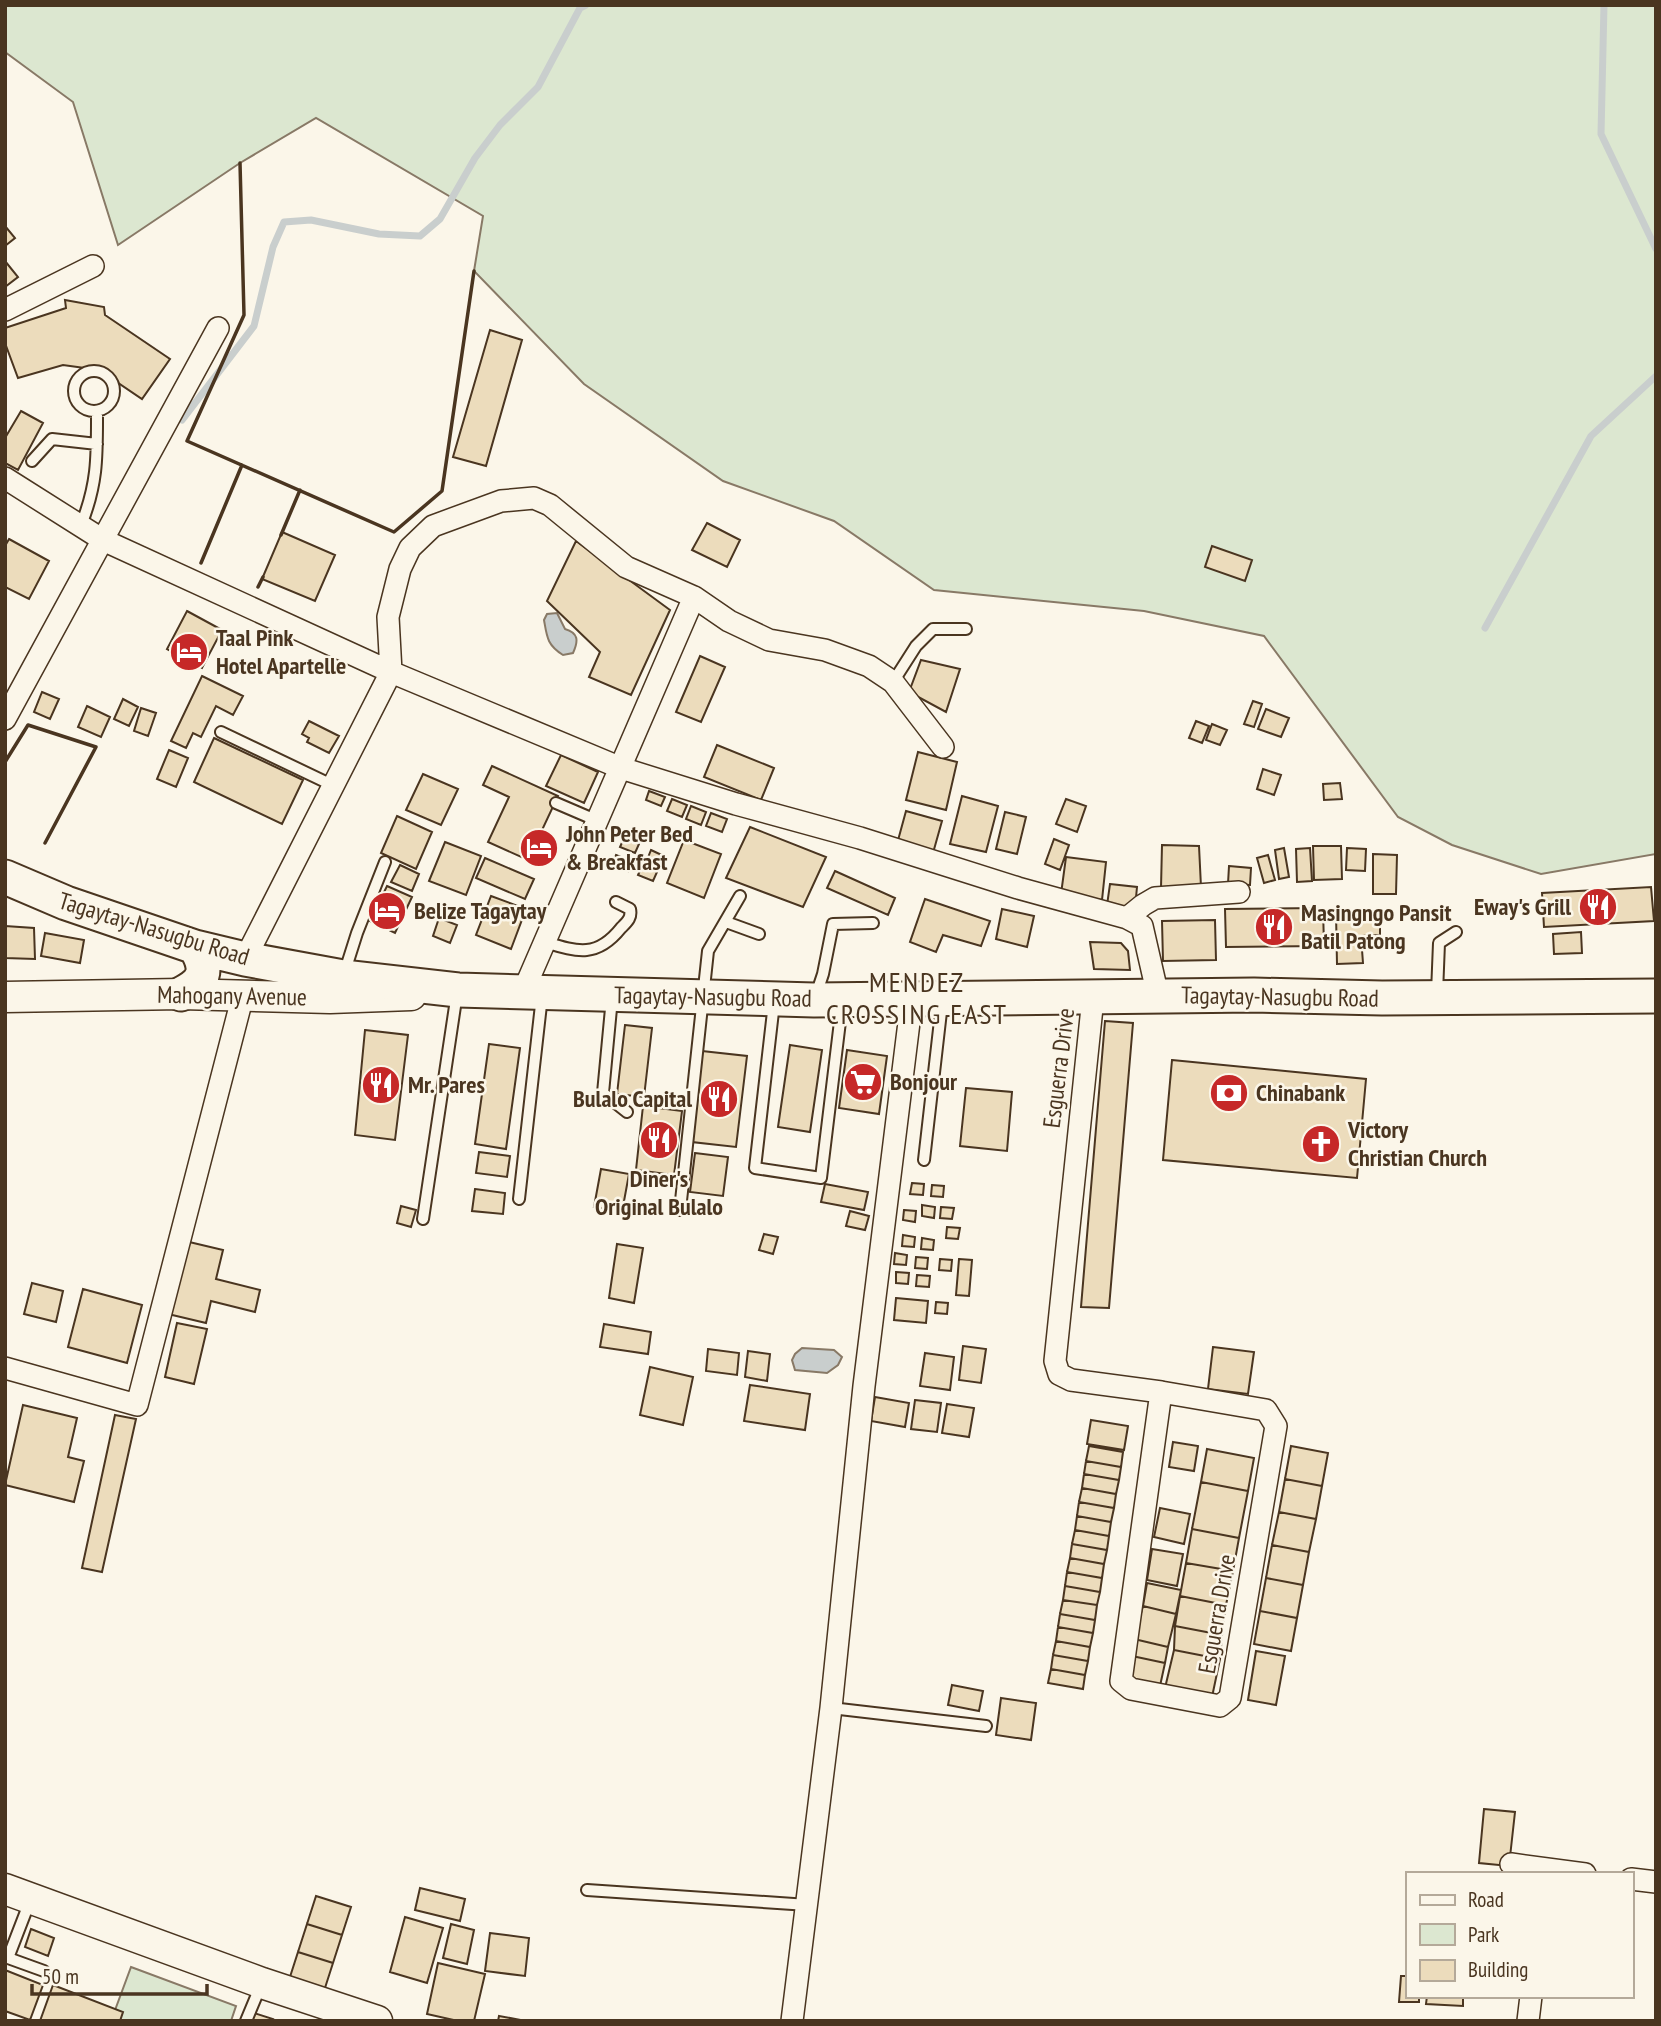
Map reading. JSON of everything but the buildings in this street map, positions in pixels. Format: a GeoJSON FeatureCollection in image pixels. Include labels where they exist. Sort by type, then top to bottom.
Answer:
{"type":"FeatureCollection","features":[{"type":"Feature","properties":{"kind":"main road","name":"Tagaytay-Nasugbu Road"},"geometry":{"type":"LineString","coordinates":[[5,877],[77,907],[195,947],[343,977],[458,990],[774,1000],[1158,996],[1656,996]]}},
{"type":"Feature","properties":{"kind":"main road"},"geometry":{"type":"LineString","coordinates":[[181,994],[200,981],[204,970],[202,959],[195,947]]}},
{"type":"Feature","properties":{"kind":"main road","name":"Tagaytay-Nasugbu Road"},"geometry":{"type":"LineString","coordinates":[[1437,997],[1559,976],[1656,975]]}},
{"type":"Feature","properties":{"kind":"main road","name":"Mahogany Avenue"},"geometry":{"type":"LineString","coordinates":[[5,998],[181,994],[330,998],[402,996],[458,990]]}},
{"type":"Feature","properties":{"kind":"main road","name":"Tagaytay-Nasugbu Road"},"geometry":{"type":"LineString","coordinates":[[1437,997],[1545,1014],[1656,1015]]}},
{"type":"Feature","properties":{"kind":"main road"},"geometry":{"type":"LineString","coordinates":[[18,1894],[370,2020]]}},
{"type":"Feature","properties":{"kind":"street"},"geometry":{"type":"LineString","coordinates":[[5,310],[93,266]]}},
{"type":"Feature","properties":{"kind":"street"},"geometry":{"type":"LineString","coordinates":[[5,719],[218,328]]}},
{"type":"Feature","properties":{"kind":"street"},"geometry":{"type":"LineString","coordinates":[[5,478],[103,540],[391,672],[621,768],[1018,888],[1127,918],[1142,926],[1158,996]]}},
{"type":"Feature","properties":{"kind":"street"},"geometry":{"type":"LineString","coordinates":[[245,959],[391,672],[388,617],[400,569],[410,548],[433,526],[501,501],[534,498],[550,505],[626,567],[694,597],[729,621],[769,640],[825,650],[869,666],[893,682],[943,747]]}},
{"type":"Feature","properties":{"kind":"street"},"geometry":{"type":"LineString","coordinates":[[533,992],[545,942],[694,597]]}},
{"type":"Feature","properties":{"kind":"street"},"geometry":{"type":"LineString","coordinates":[[1127,918],[1155,898],[1239,892]]}},
{"type":"Feature","properties":{"kind":"street"},"geometry":{"type":"LineString","coordinates":[[5,1368],[137,1405],[243,995]]}},
{"type":"Feature","properties":{"kind":"street"},"geometry":{"type":"LineString","coordinates":[[792,2021],[831,1708],[864,1385],[927,998]]}},
{"type":"Feature","properties":{"kind":"street","name":"Esguerra Drive"},"geometry":{"type":"LineString","coordinates":[[1093,998],[1055,1361],[1059,1374],[1071,1380],[1161,1392],[1266,1410],[1276,1426],[1230,1698],[1220,1706],[1131,1689],[1121,1681],[1161,1392]]}},
{"type":"Feature","properties":{"kind":"street"},"geometry":{"type":"LineString","coordinates":[[1511,1864],[1546,1872]]}},
{"type":"Feature","properties":{"kind":"street"},"geometry":{"type":"LineString","coordinates":[[1633,1879],[1656,1882]]}},
{"type":"Feature","properties":{"kind":"street"},"geometry":{"type":"LineString","coordinates":[[1528,2021],[1531,1998]]}},
{"type":"Feature","properties":{"kind":"lane"},"geometry":{"type":"LineString","coordinates":[[81,525],[96,480],[97,411]]}},
{"type":"Feature","properties":{"kind":"lane"},"geometry":{"type":"LineString","coordinates":[[32,461],[52,439],[97,444]]}},
{"type":"Feature","properties":{"kind":"lane"},"geometry":{"type":"LineString","coordinates":[[893,682],[916,646],[933,629],[966,629]]}},
{"type":"Feature","properties":{"kind":"lane"},"geometry":{"type":"LineString","coordinates":[[221,732],[332,785]]}},
{"type":"Feature","properties":{"kind":"lane"},"geometry":{"type":"LineString","coordinates":[[556,803],[598,821]]}},
{"type":"Feature","properties":{"kind":"lane"},"geometry":{"type":"LineString","coordinates":[[343,977],[385,862]]}},
{"type":"Feature","properties":{"kind":"lane"},"geometry":{"type":"LineString","coordinates":[[680,1210],[708,951],[740,895]]}},
{"type":"Feature","properties":{"kind":"lane"},"geometry":{"type":"LineString","coordinates":[[545,942],[577,952],[598,948],[617,934],[630,918],[630,909],[616,902]]}},
{"type":"Feature","properties":{"kind":"lane"},"geometry":{"type":"LineString","coordinates":[[726,922],[759,934]]}},
{"type":"Feature","properties":{"kind":"lane"},"geometry":{"type":"LineString","coordinates":[[774,1000],[755,1168],[821,1178],[828,1000],[823,974],[833,924],[873,923]]}},
{"type":"Feature","properties":{"kind":"lane"},"geometry":{"type":"LineString","coordinates":[[1437,997],[1438,943],[1456,932]]}},
{"type":"Feature","properties":{"kind":"lane"},"geometry":{"type":"LineString","coordinates":[[423,1219],[458,990]]}},
{"type":"Feature","properties":{"kind":"lane"},"geometry":{"type":"LineString","coordinates":[[519,1199],[533,992]]}},
{"type":"Feature","properties":{"kind":"lane"},"geometry":{"type":"LineString","coordinates":[[612,995],[603,1093],[627,1112]]}},
{"type":"Feature","properties":{"kind":"lane"},"geometry":{"type":"LineString","coordinates":[[924,1160],[927,998]]}},
{"type":"Feature","properties":{"kind":"lane"},"geometry":{"type":"LineString","coordinates":[[831,1708],[986,1726]]}},
{"type":"Feature","properties":{"kind":"lane"},"geometry":{"type":"LineString","coordinates":[[587,1890],[808,1906]]}},
{"type":"Feature","properties":{"kind":"lane"},"geometry":{"type":"LineString","coordinates":[[18,1894],[7,1957],[44,1971]]}},
{"type":"Feature","properties":{"kind":"lane"},"geometry":{"type":"LineString","coordinates":[[246,2021],[262,1983]]}},
{"type":"Feature","properties":{"kind":"green space"},"geometry":{"type":"Polygon","coordinates":[[[5,5],[1656,5],[1656,854],[1541,874],[1452,845],[1398,817],[1264,636],[1144,611],[934,590],[834,521],[723,481],[584,384],[474,271],[483,216],[316,118],[240,163],[118,245],[73,102],[5,52],[5,5]]]}},
{"type":"Feature","properties":{"kind":"green space"},"geometry":{"type":"Polygon","coordinates":[[[131,1967],[236,2006],[231,2021],[111,2021],[131,1967]]]}},
{"type":"Feature","properties":{"kind":"shaded area"},"geometry":{"type":"Polygon","coordinates":[[[557,613],[565,629],[576,638],[573,653],[563,655],[549,640],[544,620],[547,614],[557,613]]]}},
{"type":"Feature","properties":{"kind":"shaded area"},"geometry":{"type":"Polygon","coordinates":[[[802,1348],[834,1350],[842,1357],[838,1365],[827,1373],[795,1370],[792,1360],[802,1348]]]}},
{"type":"Feature","properties":{"kind":"waterway"},"geometry":{"type":"LineString","coordinates":[[182,420],[254,326],[273,247],[284,222],[311,220],[379,234],[420,236],[440,219],[475,158],[500,125],[538,87],[580,8],[586,5]]}},
{"type":"Feature","properties":{"kind":"waterway"},"geometry":{"type":"LineString","coordinates":[[1604,5],[1601,134],[1656,249]]}},
{"type":"Feature","properties":{"kind":"waterway"},"geometry":{"type":"LineString","coordinates":[[1485,628],[1591,436],[1656,376]]}},
{"type":"Feature","properties":{"kind":"wall"},"geometry":{"type":"LineString","coordinates":[[240,163],[244,315],[187,441],[394,532],[442,491],[474,271]]}},
{"type":"Feature","properties":{"kind":"wall"},"geometry":{"type":"LineString","coordinates":[[201,563],[242,465]]}},
{"type":"Feature","properties":{"kind":"wall"},"geometry":{"type":"LineString","coordinates":[[281,535],[300,490]]}},
{"type":"Feature","properties":{"kind":"wall"},"geometry":{"type":"LineString","coordinates":[[258,587],[263,577]]}},
{"type":"Feature","properties":{"kind":"wall"},"geometry":{"type":"LineString","coordinates":[[5,762],[28,725],[96,747],[45,843]]}},
{"type":"Feature","properties":{"kind":"place","name":"Taal Pink Hotel Apartelle"},"geometry":{"type":"Point","coordinates":[189,652]}},
{"type":"Feature","properties":{"kind":"place","name":"John Peter Bed & Breakfast"},"geometry":{"type":"Point","coordinates":[539,848]}},
{"type":"Feature","properties":{"kind":"place","name":"Eway's Grill"},"geometry":{"type":"Point","coordinates":[1598,907]}},
{"type":"Feature","properties":{"kind":"place","name":"Belize Tagaytay"},"geometry":{"type":"Point","coordinates":[387,911]}},
{"type":"Feature","properties":{"kind":"place","name":"Masingngo Pansit Batil Patong"},"geometry":{"type":"Point","coordinates":[1274,927]}},
{"type":"Feature","properties":{"kind":"place","name":"Bonjour"},"geometry":{"type":"Point","coordinates":[863,1082]}},
{"type":"Feature","properties":{"kind":"place","name":"Mr. Pares"},"geometry":{"type":"Point","coordinates":[381,1085]}},
{"type":"Feature","properties":{"kind":"place","name":"Chinabank"},"geometry":{"type":"Point","coordinates":[1229,1093]}},
{"type":"Feature","properties":{"kind":"place","name":"Bulalo Capital"},"geometry":{"type":"Point","coordinates":[719,1099]}},
{"type":"Feature","properties":{"kind":"place","name":"Diner's Original Bulalo"},"geometry":{"type":"Point","coordinates":[659,1140]}},
{"type":"Feature","properties":{"kind":"place","name":"Victory Christian Church"},"geometry":{"type":"Point","coordinates":[1321,1144]}},
{"type":"Feature","properties":{"kind":"district","name":"MENDEZ CROSSING EAST"},"geometry":{"type":"Point","coordinates":[917,998]}}]}
